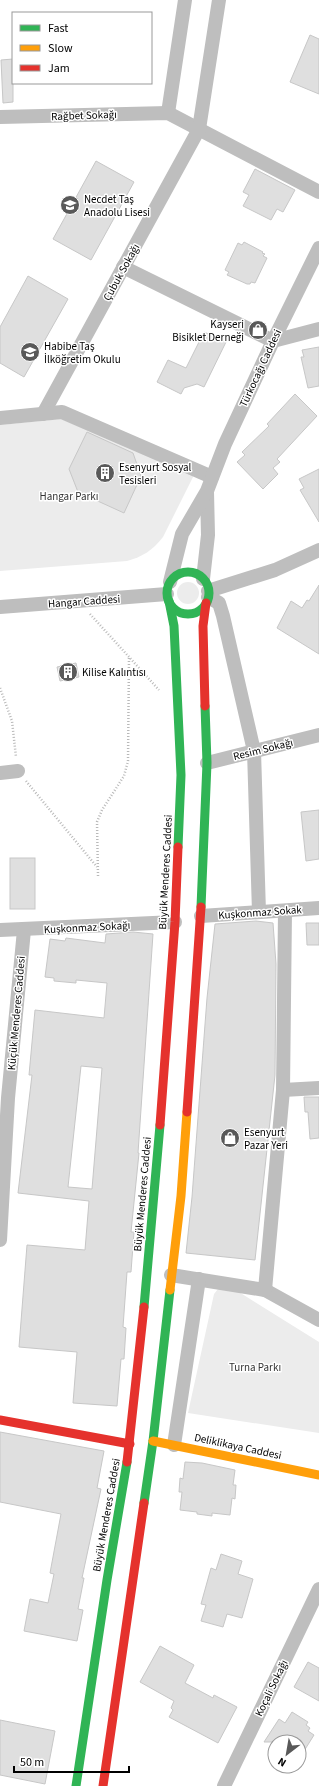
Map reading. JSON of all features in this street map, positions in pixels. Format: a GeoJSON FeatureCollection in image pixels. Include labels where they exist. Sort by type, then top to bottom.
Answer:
{"type":"FeatureCollection","features":[{"type":"Feature","properties":{"kind":"street"},"geometry":{"type":"LineString","coordinates":[[186,0],[168,113],[319,192]]}},
{"type":"Feature","properties":{"kind":"street"},"geometry":{"type":"LineString","coordinates":[[199,129],[219,0]]}},
{"type":"Feature","properties":{"kind":"street","name":"Rağbet Sokağı"},"geometry":{"type":"LineString","coordinates":[[0,117],[168,113]]}},
{"type":"Feature","properties":{"kind":"street","name":"Çubuk Sokağı"},"geometry":{"type":"LineString","coordinates":[[43,414],[199,129]]}},
{"type":"Feature","properties":{"kind":"street","name":"Türkocağı Caddesi"},"geometry":{"type":"LineString","coordinates":[[169,592],[182,534],[207,491],[225,444],[273,341],[319,248]]}},
{"type":"Feature","properties":{"kind":"street"},"geometry":{"type":"LineString","coordinates":[[123,267],[273,341],[319,329]]}},
{"type":"Feature","properties":{"kind":"street"},"geometry":{"type":"LineString","coordinates":[[0,418],[62,412],[212,477]]}},
{"type":"Feature","properties":{"kind":"street","name":"Türkocağı Caddesi"},"geometry":{"type":"LineString","coordinates":[[206,592],[208,535],[207,491]]}},
{"type":"Feature","properties":{"kind":"street"},"geometry":{"type":"LineString","coordinates":[[259,912],[254,751],[224,616],[219,603],[206,592],[192,572],[180,573],[169,592],[177,610],[190,613],[196,612],[206,592],[275,570],[319,550]]}},
{"type":"Feature","properties":{"kind":"street","name":"Hangar Caddesi"},"geometry":{"type":"LineString","coordinates":[[0,607],[169,592]]}},
{"type":"Feature","properties":{"kind":"street","name":"Büyük Menderes Caddesi"},"geometry":{"type":"LineString","coordinates":[[76,1786],[107,1580],[130,1444],[154,1195],[175,922],[181,775],[174,626],[169,592]]}},
{"type":"Feature","properties":{"kind":"street"},"geometry":{"type":"LineString","coordinates":[[103,1786],[153,1441],[181,1196],[201,916],[207,763],[204,626],[206,592]]}},
{"type":"Feature","properties":{"kind":"street","name":"Resim Sokağı"},"geometry":{"type":"LineString","coordinates":[[207,763],[319,735]]}},
{"type":"Feature","properties":{"kind":"street"},"geometry":{"type":"LineString","coordinates":[[0,773],[18,772]]}},
{"type":"Feature","properties":{"kind":"street","name":"Kuşkonmaz Sokak"},"geometry":{"type":"LineString","coordinates":[[201,916],[319,908]]}},
{"type":"Feature","properties":{"kind":"street"},"geometry":{"type":"LineString","coordinates":[[265,1290],[283,1090],[285,910]]}},
{"type":"Feature","properties":{"kind":"street","name":"Kuşkonmaz Sokağı"},"geometry":{"type":"LineString","coordinates":[[0,930],[175,922]]}},
{"type":"Feature","properties":{"kind":"street","name":"Küçük Menderes Caddesi"},"geometry":{"type":"LineString","coordinates":[[0,1240],[4,1097],[24,930]]}},
{"type":"Feature","properties":{"kind":"street"},"geometry":{"type":"LineString","coordinates":[[283,1090],[319,1088]]}},
{"type":"Feature","properties":{"kind":"street"},"geometry":{"type":"LineString","coordinates":[[171,1275],[265,1290],[319,1320]]}},
{"type":"Feature","properties":{"kind":"street"},"geometry":{"type":"LineString","coordinates":[[174,1445],[199,1279]]}},
{"type":"Feature","properties":{"kind":"street"},"geometry":{"type":"LineString","coordinates":[[0,1420],[130,1444]]}},
{"type":"Feature","properties":{"kind":"street","name":"Deliklikaya Caddesi"},"geometry":{"type":"LineString","coordinates":[[153,1441],[319,1475]]}},
{"type":"Feature","properties":{"kind":"street","name":"Koçali Sokağı"},"geometry":{"type":"LineString","coordinates":[[224,1786],[319,1589]]}},
{"type":"Feature","properties":{"kind":"path"},"geometry":{"type":"LineString","coordinates":[[79,601],[178,711]]}},
{"type":"Feature","properties":{"kind":"path"},"geometry":{"type":"LineString","coordinates":[[98,876],[97,822],[102,810],[124,776],[128,761],[129,657]]}},
{"type":"Feature","properties":{"kind":"path"},"geometry":{"type":"LineString","coordinates":[[0,688],[12,721],[18,772],[98,867]]}},
{"type":"Feature","properties":{"kind":"green space","name":"Hangar Parkı"},"geometry":{"type":"Polygon","coordinates":[[[61,419],[195,473],[163,537],[155,546],[142,555],[127,561],[0,571],[0,425],[61,419]]]}},
{"type":"Feature","properties":{"kind":"green space"},"geometry":{"type":"Polygon","coordinates":[[[188,582],[196,585],[199,593],[196,601],[188,604],[180,601],[177,593],[180,585],[188,582]]]}},
{"type":"Feature","properties":{"kind":"green space","name":"Turna Parkı"},"geometry":{"type":"Polygon","coordinates":[[[218,1289],[239,1292],[319,1342],[319,1433],[188,1413],[214,1294],[218,1289]]]}},
{"type":"Feature","properties":{"kind":"building"},"geometry":{"type":"Polygon","coordinates":[[[310,35],[319,39],[319,94],[290,82],[310,35]]]}},
{"type":"Feature","properties":{"kind":"building"},"geometry":{"type":"Polygon","coordinates":[[[12,59],[13,102],[3,103],[1,60],[12,59]]]}},
{"type":"Feature","properties":{"kind":"building"},"geometry":{"type":"Polygon","coordinates":[[[96,161],[134,182],[91,260],[53,239],[96,161]]]}},
{"type":"Feature","properties":{"kind":"building"},"geometry":{"type":"Polygon","coordinates":[[[255,169],[295,190],[283,212],[277,209],[271,220],[243,206],[249,195],[243,192],[255,169]]]}},
{"type":"Feature","properties":{"kind":"building"},"geometry":{"type":"Polygon","coordinates":[[[244,242],[263,252],[262,253],[265,254],[263,256],[267,258],[255,283],[251,282],[250,284],[247,284],[227,275],[229,272],[225,270],[238,243],[242,245],[244,242]]]}},
{"type":"Feature","properties":{"kind":"building"},"geometry":{"type":"Polygon","coordinates":[[[28,276],[68,299],[24,377],[0,363],[0,327],[28,276]]]}},
{"type":"Feature","properties":{"kind":"building"},"geometry":{"type":"Polygon","coordinates":[[[204,332],[226,342],[204,387],[197,384],[184,388],[181,394],[157,382],[168,360],[186,368],[204,332]]]}},
{"type":"Feature","properties":{"kind":"building"},"geometry":{"type":"Polygon","coordinates":[[[319,347],[319,386],[308,388],[301,357],[304,357],[302,350],[319,347]]]}},
{"type":"Feature","properties":{"kind":"building"},"geometry":{"type":"Polygon","coordinates":[[[295,394],[317,416],[277,459],[280,462],[273,468],[278,474],[263,489],[237,462],[245,455],[242,452],[269,426],[267,424],[295,394]]]}},
{"type":"Feature","properties":{"kind":"building","name":"Esenyurt Sosyal Tesisleri"},"geometry":{"type":"Polygon","coordinates":[[[87,432],[133,453],[141,476],[124,513],[78,492],[69,469],[87,432]]]}},
{"type":"Feature","properties":{"kind":"building"},"geometry":{"type":"Polygon","coordinates":[[[319,469],[319,522],[300,490],[304,488],[299,479],[319,469]]]}},
{"type":"Feature","properties":{"kind":"building"},"geometry":{"type":"Polygon","coordinates":[[[319,585],[319,654],[277,628],[291,601],[302,608],[307,600],[309,601],[319,585]]]}},
{"type":"Feature","properties":{"kind":"building","name":"Kilise Kalıntısı"},"geometry":{"type":"Polygon","coordinates":[[[76,663],[79,677],[60,681],[57,667],[76,663]]]}},
{"type":"Feature","properties":{"kind":"building"},"geometry":{"type":"Polygon","coordinates":[[[319,810],[319,859],[306,861],[301,812],[319,810]]]}},
{"type":"Feature","properties":{"kind":"building"},"geometry":{"type":"Polygon","coordinates":[[[10,858],[35,858],[35,909],[10,909],[10,858]]]}},
{"type":"Feature","properties":{"kind":"building","name":"Esenyurt Pazar Yeri"},"geometry":{"type":"Polygon","coordinates":[[[256,921],[273,923],[276,964],[275,1075],[255,1260],[186,1253],[192,1197],[207,998],[215,924],[256,921]]]}},
{"type":"Feature","properties":{"kind":"building"},"geometry":{"type":"Polygon","coordinates":[[[306,923],[319,923],[319,945],[307,945],[306,923]]]}},
{"type":"Feature","properties":{"kind":"building"},"geometry":{"type":"Polygon","coordinates":[[[133,932],[153,934],[139,1153],[131,1232],[134,1232],[131,1272],[127,1272],[123,1327],[126,1328],[124,1359],[121,1359],[117,1406],[73,1403],[77,1352],[19,1347],[27,1245],[85,1250],[89,1201],[18,1193],[32,1075],[29,1075],[35,1010],[104,1018],[107,983],[76,980],[76,983],[54,981],[54,978],[45,977],[50,939],[65,941],[66,938],[105,943],[106,934],[133,932]],[[81,1066],[68,1187],[92,1189],[102,1068],[81,1066]]]}},
{"type":"Feature","properties":{"kind":"building"},"geometry":{"type":"Polygon","coordinates":[[[304,1097],[319,1097],[319,1138],[310,1139],[308,1112],[305,1112],[304,1097]]]}},
{"type":"Feature","properties":{"kind":"building"},"geometry":{"type":"Polygon","coordinates":[[[0,1432],[104,1451],[97,1488],[101,1489],[82,1578],[84,1578],[78,1609],[83,1610],[77,1641],[24,1631],[30,1599],[48,1603],[54,1574],[50,1573],[61,1514],[0,1502],[0,1432]]]}},
{"type":"Feature","properties":{"kind":"building"},"geometry":{"type":"Polygon","coordinates":[[[185,1462],[202,1463],[235,1470],[233,1485],[236,1485],[235,1499],[232,1498],[230,1515],[212,1513],[212,1516],[180,1510],[182,1492],[179,1492],[180,1478],[183,1479],[185,1462]]]}},
{"type":"Feature","properties":{"kind":"building"},"geometry":{"type":"Polygon","coordinates":[[[221,1554],[242,1561],[238,1574],[253,1579],[242,1618],[227,1614],[223,1627],[201,1621],[206,1605],[201,1604],[211,1568],[216,1570],[221,1554]]]}},
{"type":"Feature","properties":{"kind":"building"},"geometry":{"type":"Polygon","coordinates":[[[160,1646],[194,1665],[185,1683],[213,1698],[214,1695],[237,1707],[218,1743],[169,1717],[173,1710],[171,1708],[174,1701],[140,1682],[160,1646]]]}},
{"type":"Feature","properties":{"kind":"building"},"geometry":{"type":"Polygon","coordinates":[[[308,1662],[319,1668],[319,1701],[294,1687],[308,1662]]]}},
{"type":"Feature","properties":{"kind":"building"},"geometry":{"type":"Polygon","coordinates":[[[292,1712],[308,1722],[306,1725],[310,1728],[308,1731],[314,1735],[307,1746],[307,1734],[269,1734],[279,1719],[285,1723],[292,1712]]]}},
{"type":"Feature","properties":{"kind":"building"},"geometry":{"type":"Polygon","coordinates":[[[0,1720],[55,1731],[45,1784],[0,1775],[0,1720]]]}},
{"type":"Feature","properties":{"kind":"traffic: fast"},"geometry":{"type":"LineString","coordinates":[[188,572],[203,578],[209,593],[203,608],[188,614],[173,608],[167,593],[173,578],[188,572]]}},
{"type":"Feature","properties":{"kind":"traffic: fast"},"geometry":{"type":"LineString","coordinates":[[169,601],[174,626],[181,775],[178,847]]}},
{"type":"Feature","properties":{"kind":"traffic: fast"},"geometry":{"type":"LineString","coordinates":[[201,907],[207,763],[205,706]]}},
{"type":"Feature","properties":{"kind":"traffic: fast"},"geometry":{"type":"LineString","coordinates":[[144,1307],[160,1125]]}},
{"type":"Feature","properties":{"kind":"traffic: fast"},"geometry":{"type":"LineString","coordinates":[[144,1503],[153,1441],[170,1290]]}},
{"type":"Feature","properties":{"kind":"traffic: fast"},"geometry":{"type":"LineString","coordinates":[[76,1786],[107,1580],[127,1462]]}},
{"type":"Feature","properties":{"kind":"traffic: slow"},"geometry":{"type":"LineString","coordinates":[[170,1290],[181,1196],[187,1112]]}},
{"type":"Feature","properties":{"kind":"traffic: slow"},"geometry":{"type":"LineString","coordinates":[[153,1441],[319,1475]]}},
{"type":"Feature","properties":{"kind":"traffic: jam"},"geometry":{"type":"LineString","coordinates":[[205,706],[203,626],[206,603]]}},
{"type":"Feature","properties":{"kind":"traffic: jam"},"geometry":{"type":"LineString","coordinates":[[160,1125],[175,922],[178,847]]}},
{"type":"Feature","properties":{"kind":"traffic: jam"},"geometry":{"type":"LineString","coordinates":[[187,1112],[201,907]]}},
{"type":"Feature","properties":{"kind":"traffic: jam"},"geometry":{"type":"LineString","coordinates":[[127,1462],[144,1307]]}},
{"type":"Feature","properties":{"kind":"traffic: jam"},"geometry":{"type":"LineString","coordinates":[[0,1420],[130,1444]]}},
{"type":"Feature","properties":{"kind":"traffic: jam"},"geometry":{"type":"LineString","coordinates":[[103,1786],[144,1503]]}},
{"type":"Feature","properties":{"kind":"place","name":"Necdet Taş Anadolu Lisesi"},"geometry":{"type":"Point","coordinates":[70,205]}},
{"type":"Feature","properties":{"kind":"place","name":"Kayseri Bisiklet Derneği"},"geometry":{"type":"Point","coordinates":[258,330]}},
{"type":"Feature","properties":{"kind":"place","name":"Habibe Taş İlköğretim Okulu"},"geometry":{"type":"Point","coordinates":[30,352]}},
{"type":"Feature","properties":{"kind":"place","name":"Esenyurt Sosyal Tesisleri"},"geometry":{"type":"Point","coordinates":[105,473]}},
{"type":"Feature","properties":{"kind":"place","name":"Kilise Kalıntısı"},"geometry":{"type":"Point","coordinates":[68,672]}},
{"type":"Feature","properties":{"kind":"place","name":"Esenyurt Pazar Yeri"},"geometry":{"type":"Point","coordinates":[230,1138]}}]}
